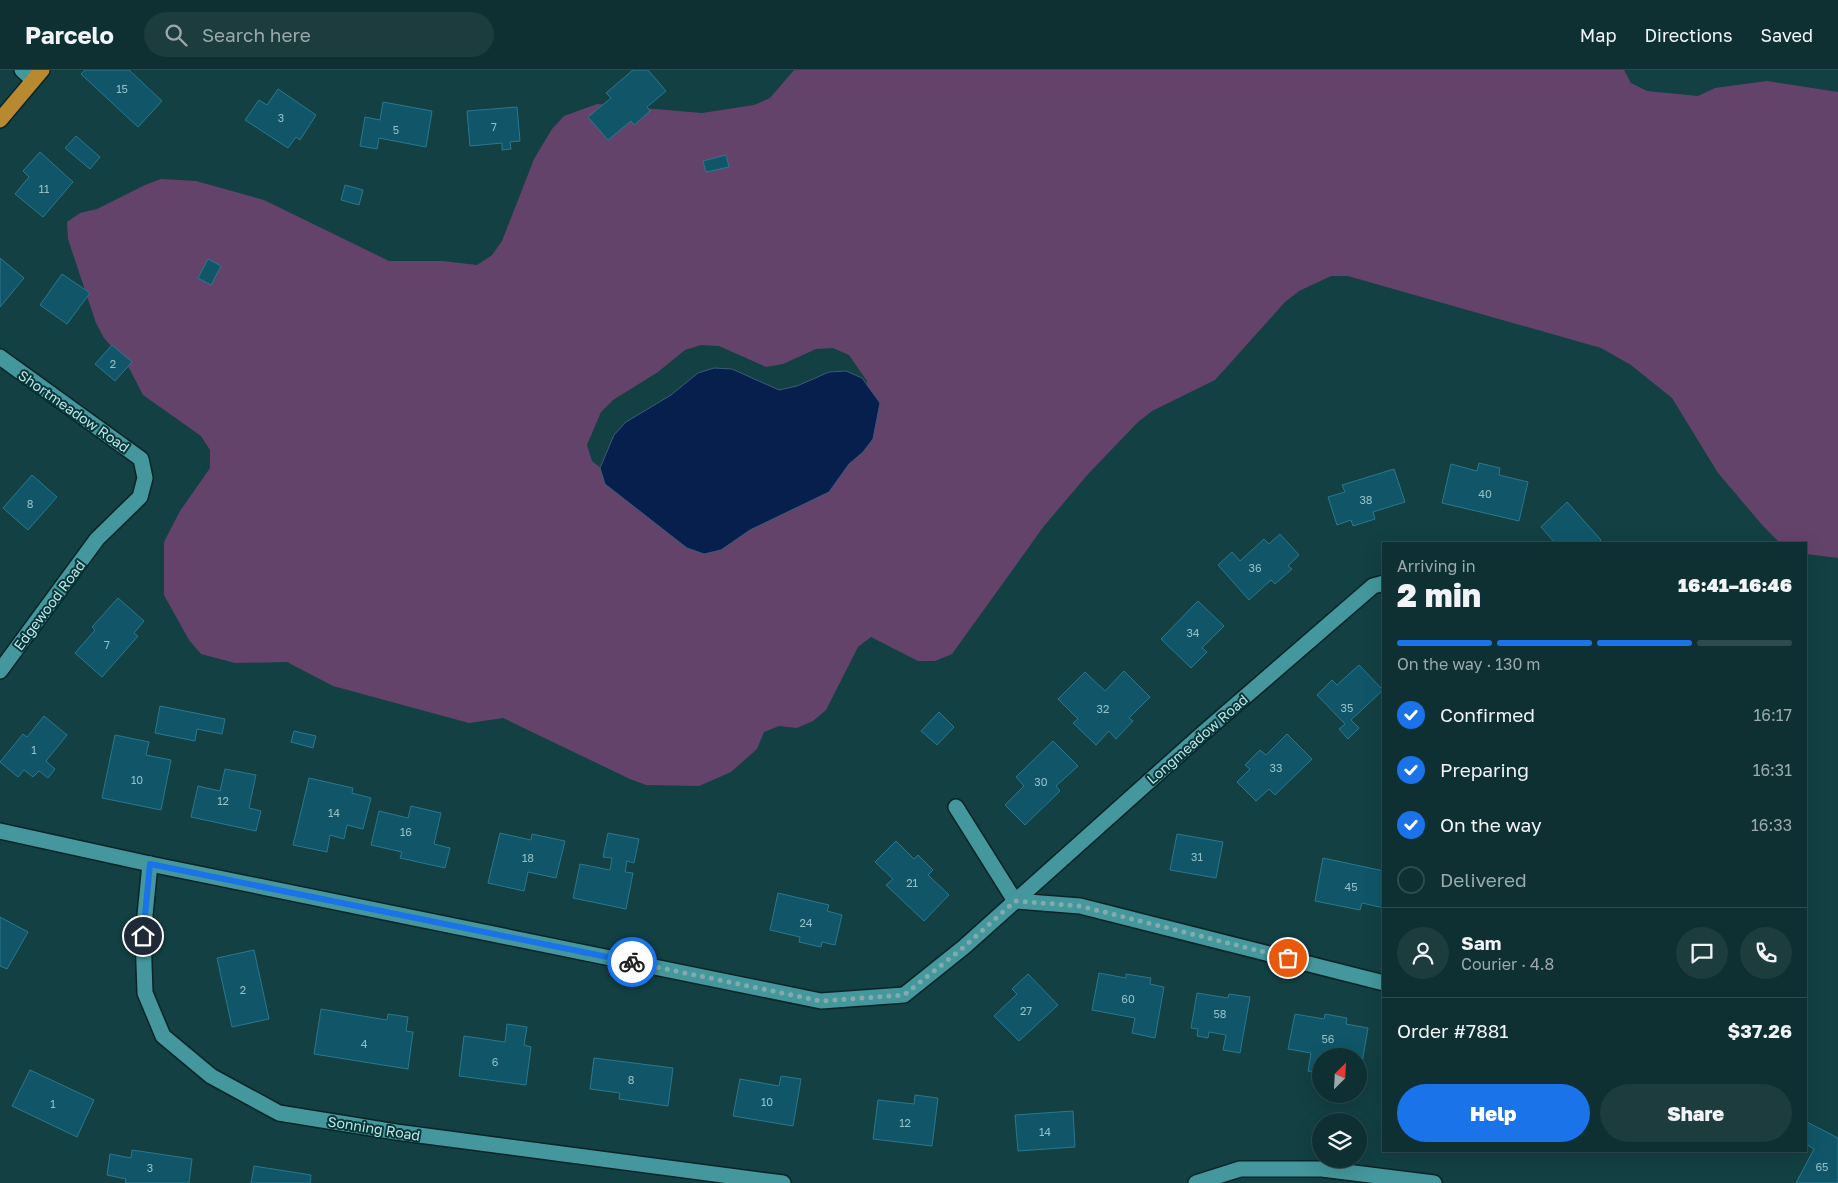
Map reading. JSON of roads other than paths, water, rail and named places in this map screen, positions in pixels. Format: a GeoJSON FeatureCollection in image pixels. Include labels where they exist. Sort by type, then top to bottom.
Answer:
{"type":"FeatureCollection","features":[{"type":"Feature","properties":{"kind":"highway"},"geometry":{"type":"LineString","coordinates":[[0,120],[38,75]]}},
{"type":"Feature","properties":{"kind":"street"},"geometry":{"type":"LineString","coordinates":[[22,70],[38,75]]}},
{"type":"Feature","properties":{"kind":"street","name":"Shortmeadow Road"},"geometry":{"type":"LineString","coordinates":[[0,357],[141,459],[145,478],[140,497],[98,539]]}},
{"type":"Feature","properties":{"kind":"street","name":"Edgewood Road"},"geometry":{"type":"LineString","coordinates":[[0,671],[98,539]]}},
{"type":"Feature","properties":{"kind":"street","name":"Longmeadow Road"},"geometry":{"type":"LineString","coordinates":[[0,831],[150,864],[821,1001],[904,995],[964,947],[1180,753],[1373,586],[1382,584]]}},
{"type":"Feature","properties":{"kind":"street"},"geometry":{"type":"LineString","coordinates":[[956,808],[1015,901],[1080,906],[1382,982]]}},
{"type":"Feature","properties":{"kind":"street","name":"Sonning Road"},"geometry":{"type":"LineString","coordinates":[[150,864],[143,936],[145,993],[163,1036],[211,1076],[279,1113],[396,1132],[783,1183]]}},
{"type":"Feature","properties":{"kind":"street"},"geometry":{"type":"LineString","coordinates":[[1196,1183],[1240,1169],[1322,1169],[1434,1183]]}},
{"type":"Feature","properties":{"kind":"water"},"geometry":{"type":"Polygon","coordinates":[[[714,368],[732,369],[779,390],[797,386],[829,372],[846,371],[862,378],[880,403],[873,439],[863,452],[849,464],[829,492],[750,530],[721,550],[704,554],[687,548],[605,484],[600,468],[614,435],[626,422],[671,395],[698,373],[714,368]]]}}]}
